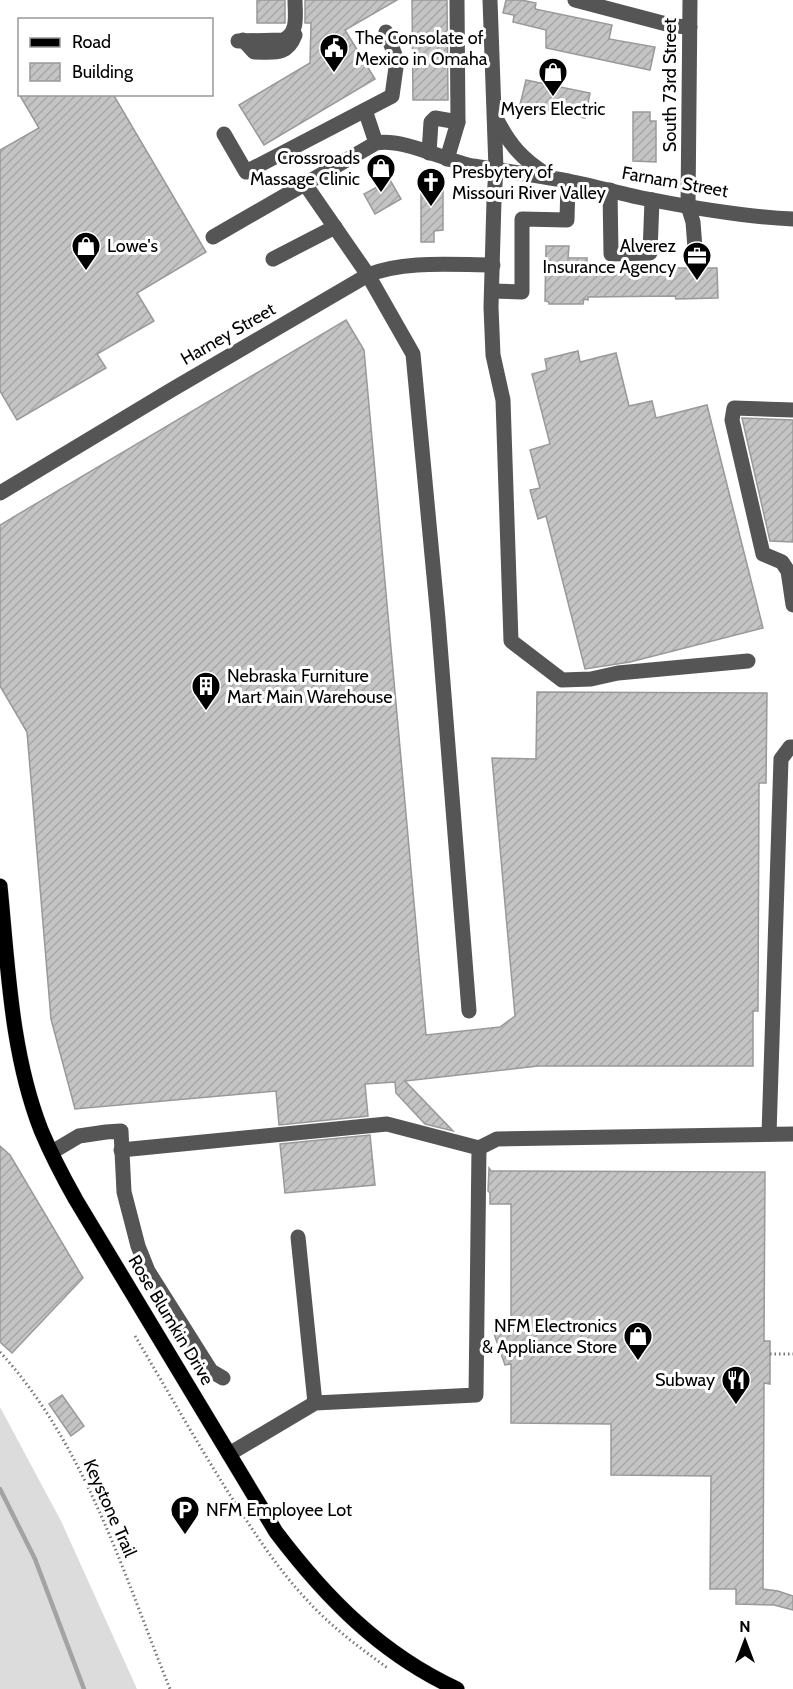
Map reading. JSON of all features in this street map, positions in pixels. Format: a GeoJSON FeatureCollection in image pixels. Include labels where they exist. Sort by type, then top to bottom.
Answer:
{"type":"FeatureCollection","features":[{"type":"Feature","properties":{"kind":"main road","name":"Rose Blumkin Drive"},"geometry":{"type":"LineString","coordinates":[[0,886],[19,1050],[41,1130],[61,1174],[276,1532],[312,1578],[363,1629],[394,1652],[457,1689]]}},
{"type":"Feature","properties":{"kind":"street"},"geometry":{"type":"LineString","coordinates":[[241,40],[254,52],[280,52],[287,48],[295,35],[295,0]]}},
{"type":"Feature","properties":{"kind":"street"},"geometry":{"type":"LineString","coordinates":[[447,159],[458,122],[458,0]]}},
{"type":"Feature","properties":{"kind":"street"},"geometry":{"type":"LineString","coordinates":[[490,0],[496,169],[492,291],[493,356],[503,400],[511,641],[562,680],[591,679],[618,673],[748,661]]}},
{"type":"Feature","properties":{"kind":"street"},"geometry":{"type":"LineString","coordinates":[[575,0],[594,2],[674,26],[690,27]]}},
{"type":"Feature","properties":{"kind":"street","name":"South 73rd Street"},"geometry":{"type":"LineString","coordinates":[[690,0],[688,206],[693,222],[696,261]]}},
{"type":"Feature","properties":{"kind":"street"},"geometry":{"type":"LineString","coordinates":[[224,134],[246,172],[392,96],[397,60],[386,32]]}},
{"type":"Feature","properties":{"kind":"street"},"geometry":{"type":"LineString","coordinates":[[213,237],[376,143],[365,110]]}},
{"type":"Feature","properties":{"kind":"street"},"geometry":{"type":"LineString","coordinates":[[492,291],[522,292],[522,219],[567,220],[561,180],[527,162],[507,138],[494,115]]}},
{"type":"Feature","properties":{"kind":"street"},"geometry":{"type":"LineString","coordinates":[[429,153],[431,122],[435,118],[458,122]]}},
{"type":"Feature","properties":{"kind":"street","name":"Farnam Street"},"geometry":{"type":"LineString","coordinates":[[376,143],[386,141],[472,165],[561,180],[651,200],[793,219]]}},
{"type":"Feature","properties":{"kind":"street"},"geometry":{"type":"LineString","coordinates":[[305,184],[368,275],[413,354],[438,619],[469,1011]]}},
{"type":"Feature","properties":{"kind":"street"},"geometry":{"type":"LineString","coordinates":[[610,190],[611,254],[650,253],[651,200]]}},
{"type":"Feature","properties":{"kind":"street"},"geometry":{"type":"LineString","coordinates":[[273,259],[334,227]]}},
{"type":"Feature","properties":{"kind":"street","name":"Harney Street"},"geometry":{"type":"LineString","coordinates":[[0,493],[173,388],[368,275],[380,270],[403,266],[493,265]]}},
{"type":"Feature","properties":{"kind":"street"},"geometry":{"type":"LineString","coordinates":[[793,410],[734,408],[732,420],[763,554],[782,562],[791,571],[793,605]]}},
{"type":"Feature","properties":{"kind":"street"},"geometry":{"type":"LineString","coordinates":[[769,1134],[781,759],[790,747],[793,747]]}},
{"type":"Feature","properties":{"kind":"street"},"geometry":{"type":"LineString","coordinates":[[121,1150],[387,1124],[479,1148],[497,1139],[793,1134]]}},
{"type":"Feature","properties":{"kind":"street"},"geometry":{"type":"LineString","coordinates":[[52,1152],[79,1136],[121,1131],[124,1192],[138,1246],[148,1271],[211,1371],[223,1378]]}},
{"type":"Feature","properties":{"kind":"street"},"geometry":{"type":"LineString","coordinates":[[229,1454],[315,1402],[476,1395],[479,1148]]}},
{"type":"Feature","properties":{"kind":"street"},"geometry":{"type":"LineString","coordinates":[[298,1238],[315,1402]]}},
{"type":"Feature","properties":{"kind":"path","name":"Keystone Trail"},"geometry":{"type":"LineString","coordinates":[[0,1352],[31,1388],[71,1455],[106,1528],[170,1689]]}},
{"type":"Feature","properties":{"kind":"path"},"geometry":{"type":"LineString","coordinates":[[770,1354],[793,1354]]}},
{"type":"Feature","properties":{"kind":"shaded area"},"geometry":{"type":"Polygon","coordinates":[[[0,1407],[61,1521],[137,1689],[0,1689],[0,1407]]]}},
{"type":"Feature","properties":{"kind":"building"},"geometry":{"type":"Polygon","coordinates":[[[257,0],[285,0],[285,23],[257,23],[257,0]]]}},
{"type":"Feature","properties":{"kind":"building"},"geometry":{"type":"Polygon","coordinates":[[[305,0],[397,0],[345,30],[375,79],[264,145],[239,105],[310,63],[311,23],[305,23],[305,0]]]}},
{"type":"Feature","properties":{"kind":"building"},"geometry":{"type":"Polygon","coordinates":[[[412,0],[447,0],[448,100],[413,100],[412,0]]]}},
{"type":"Feature","properties":{"kind":"building"},"geometry":{"type":"Polygon","coordinates":[[[506,0],[536,3],[535,9],[612,25],[609,39],[655,47],[650,70],[546,48],[546,30],[513,22],[514,15],[503,13],[506,0]]]}},
{"type":"Feature","properties":{"kind":"building"},"geometry":{"type":"Polygon","coordinates":[[[526,80],[590,93],[585,118],[520,105],[526,80]]]}},
{"type":"Feature","properties":{"kind":"building","name":"Lowe's"},"geometry":{"type":"Polygon","coordinates":[[[20,96],[114,96],[206,252],[137,293],[154,321],[97,354],[106,368],[17,420],[0,391],[0,150],[39,128],[20,96]]]}},
{"type":"Feature","properties":{"kind":"building"},"geometry":{"type":"Polygon","coordinates":[[[633,112],[650,112],[650,121],[656,121],[656,162],[633,161],[633,112]]]}},
{"type":"Feature","properties":{"kind":"building"},"geometry":{"type":"Polygon","coordinates":[[[390,180],[401,199],[375,214],[364,194],[390,180]]]}},
{"type":"Feature","properties":{"kind":"building"},"geometry":{"type":"Polygon","coordinates":[[[443,185],[443,230],[434,231],[434,242],[421,242],[421,186],[443,185]]]}},
{"type":"Feature","properties":{"kind":"building"},"geometry":{"type":"Polygon","coordinates":[[[546,246],[569,246],[568,258],[587,258],[587,273],[675,272],[675,268],[690,268],[696,271],[702,268],[717,268],[718,298],[588,297],[588,300],[584,299],[583,304],[549,304],[545,301],[546,246]]]}},
{"type":"Feature","properties":{"kind":"building","name":"Nebraska Furniture Mart Main Warehouse"},"geometry":{"type":"Polygon","coordinates":[[[346,320],[364,350],[426,1035],[500,1027],[515,1016],[492,758],[536,759],[537,692],[767,693],[766,783],[759,783],[758,1011],[753,1011],[753,1066],[538,1066],[405,1081],[453,1131],[425,1124],[396,1093],[395,1082],[365,1084],[368,1116],[279,1125],[276,1091],[75,1109],[51,1019],[27,732],[0,686],[0,525],[346,320]]]}},
{"type":"Feature","properties":{"kind":"building"},"geometry":{"type":"Polygon","coordinates":[[[578,351],[580,362],[616,353],[629,406],[652,401],[656,418],[707,405],[763,628],[630,662],[585,669],[546,516],[538,519],[530,490],[540,488],[530,450],[550,444],[532,374],[547,370],[545,359],[578,351]]]}},
{"type":"Feature","properties":{"kind":"building"},"geometry":{"type":"Polygon","coordinates":[[[742,418],[793,420],[793,542],[770,541],[742,418]]]}},
{"type":"Feature","properties":{"kind":"building"},"geometry":{"type":"Polygon","coordinates":[[[370,1135],[375,1185],[285,1193],[280,1144],[370,1135]]]}},
{"type":"Feature","properties":{"kind":"building"},"geometry":{"type":"Polygon","coordinates":[[[0,1146],[10,1155],[83,1278],[12,1353],[0,1342],[0,1146]]]}},
{"type":"Feature","properties":{"kind":"building","name":"NFM Electronics & Appliance Store"},"geometry":{"type":"Polygon","coordinates":[[[489,1168],[491,1171],[765,1172],[764,1341],[770,1341],[770,1384],[764,1383],[763,1589],[793,1596],[793,1610],[774,1605],[736,1604],[736,1589],[710,1589],[711,1476],[611,1475],[611,1424],[511,1423],[511,1364],[505,1365],[493,1331],[511,1324],[511,1204],[490,1204],[489,1168]]]}},
{"type":"Feature","properties":{"kind":"building"},"geometry":{"type":"Polygon","coordinates":[[[62,1395],[84,1426],[71,1436],[49,1404],[62,1395]]]}},
{"type":"Feature","properties":{"kind":"waterway"},"geometry":{"type":"LineString","coordinates":[[0,1489],[35,1559],[84,1689]]}},
{"type":"Feature","properties":{"kind":"place","name":"The Consolate of Mexico in Omaha"},"geometry":{"type":"Point","coordinates":[334,74]}},
{"type":"Feature","properties":{"kind":"place","name":"Myers Electric"},"geometry":{"type":"Point","coordinates":[553,98]}},
{"type":"Feature","properties":{"kind":"place","name":"Crossroads Massage Clinic"},"geometry":{"type":"Point","coordinates":[381,194]}},
{"type":"Feature","properties":{"kind":"place","name":"Presbytery of Missouri River Valley"},"geometry":{"type":"Point","coordinates":[431,208]}},
{"type":"Feature","properties":{"kind":"place","name":"Lowe's"},"geometry":{"type":"Point","coordinates":[86,272]}},
{"type":"Feature","properties":{"kind":"place","name":"Alverez Insurance Agency"},"geometry":{"type":"Point","coordinates":[697,282]}},
{"type":"Feature","properties":{"kind":"place","name":"Nebraska Furniture Mart Main Warehouse"},"geometry":{"type":"Point","coordinates":[206,712]}},
{"type":"Feature","properties":{"kind":"place","name":"NFM Electronics & Appliance Store"},"geometry":{"type":"Point","coordinates":[638,1362]}},
{"type":"Feature","properties":{"kind":"place","name":"Subway"},"geometry":{"type":"Point","coordinates":[736,1406]}},
{"type":"Feature","properties":{"kind":"place","name":"NFM Employee Lot"},"geometry":{"type":"Point","coordinates":[185,1536]}}]}
